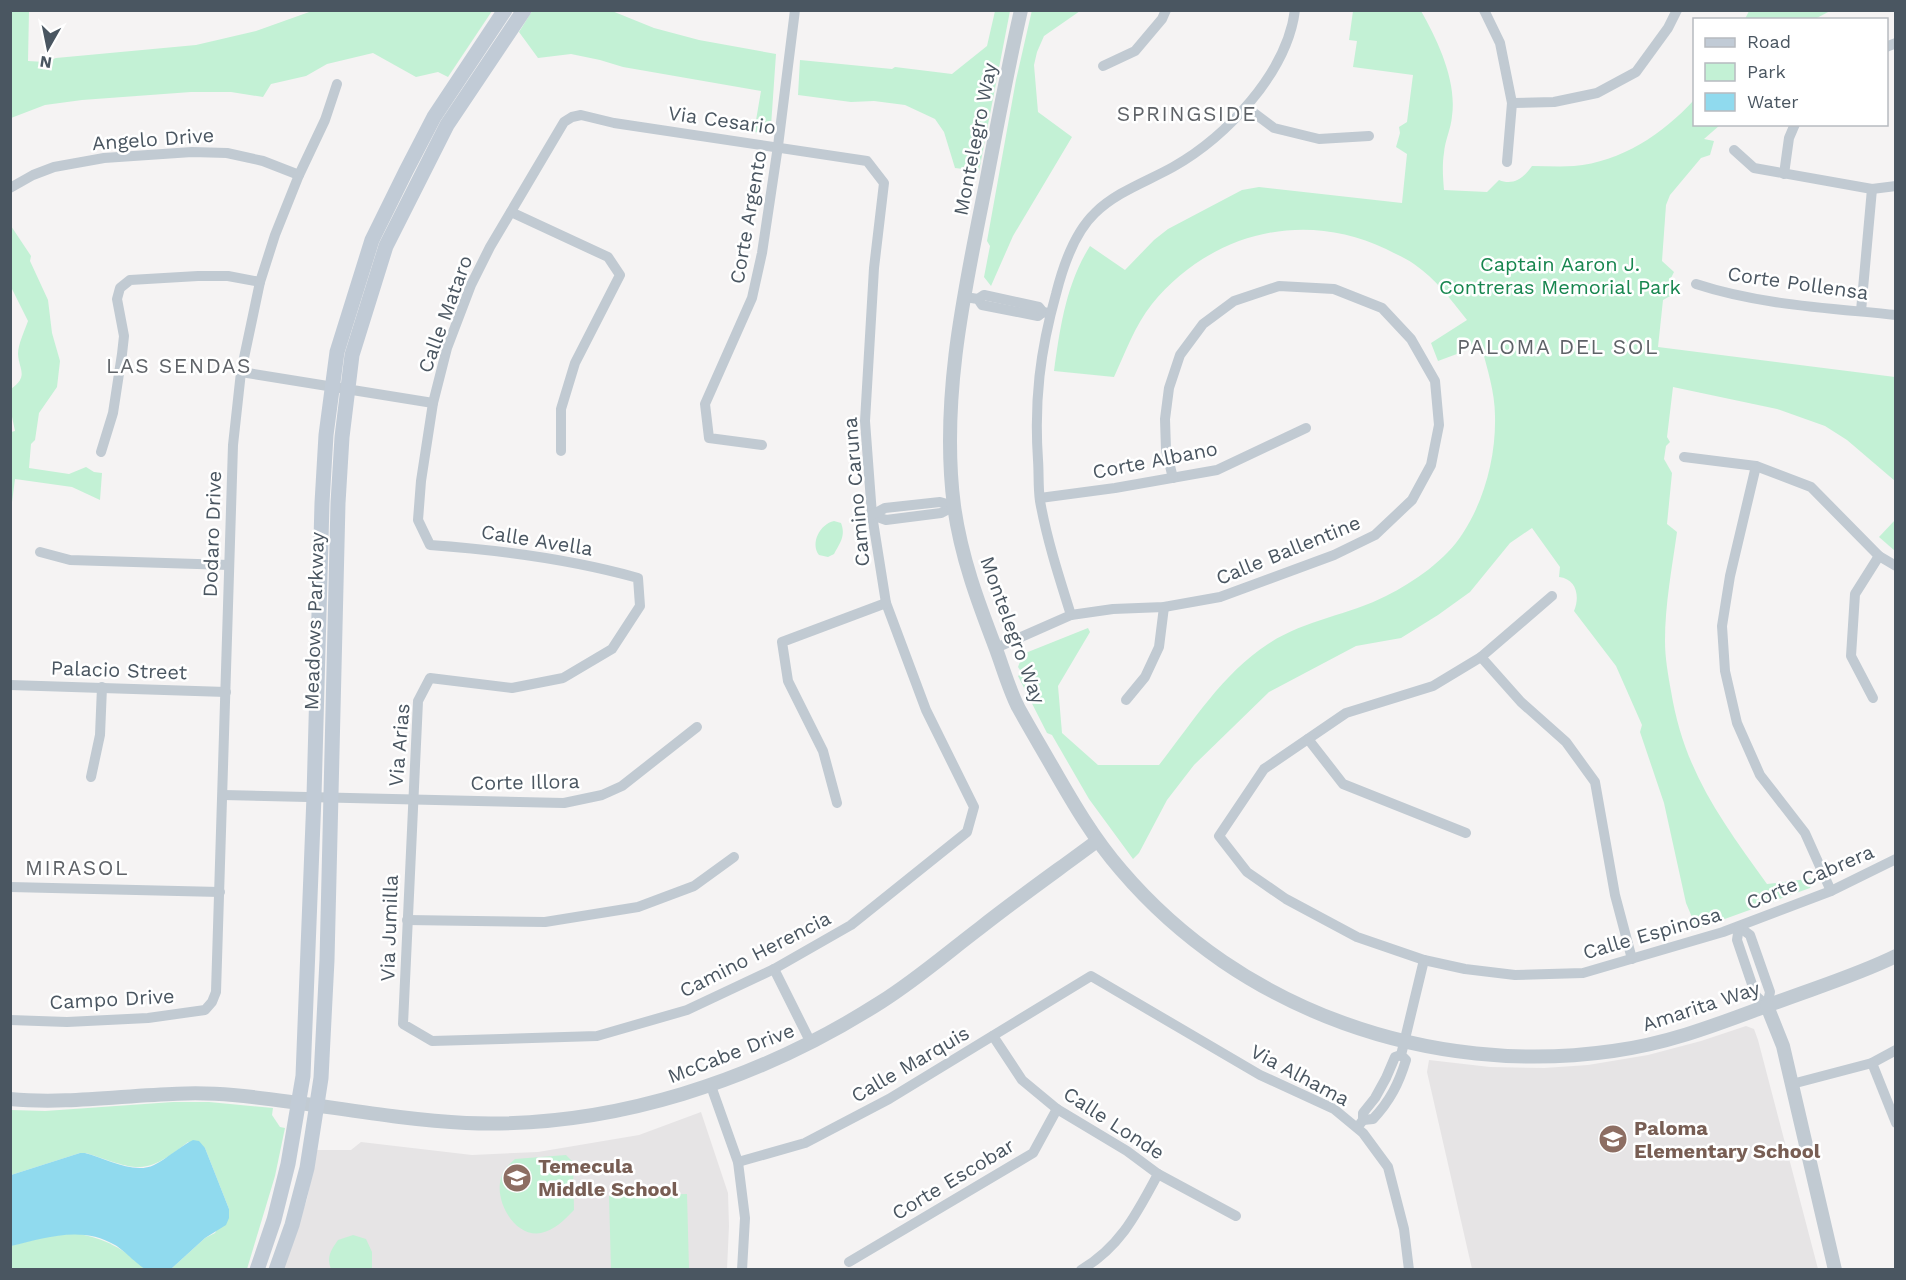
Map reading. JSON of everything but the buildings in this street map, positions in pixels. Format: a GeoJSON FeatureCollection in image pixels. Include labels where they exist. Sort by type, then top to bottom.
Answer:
{"type":"FeatureCollection","features":[{"type":"Feature","properties":{"kind":"main road","name":"Meadows Parkway"},"geometry":{"type":"LineString","coordinates":[[276,1269],[292,1225],[307,1168],[321,1078],[338,503],[337,352],[372,240],[434,117],[505,10]]}},
{"type":"Feature","properties":{"kind":"main road","name":"Meadows Parkway"},"geometry":{"type":"LineString","coordinates":[[257,1269],[274,1220],[288,1164],[304,1065],[326,435],[386,246],[447,125],[524,10]]}},
{"type":"Feature","properties":{"kind":"street","name":"Corte Argento"},"geometry":{"type":"LineString","coordinates":[[762,445],[709,438],[705,404],[752,298],[762,253],[778,146],[795,10]]}},
{"type":"Feature","properties":{"kind":"street","name":"Montelegro Way"},"geometry":{"type":"LineString","coordinates":[[1021,10],[971,298],[954,372],[950,435],[954,506],[970,582],[1016,702],[1097,841],[1123,873],[1181,929],[1249,978],[1288,1000],[1402,1049]]}},
{"type":"Feature","properties":{"kind":"street"},"geometry":{"type":"LineString","coordinates":[[1103,66],[1136,51],[1162,20],[1166,10]]}},
{"type":"Feature","properties":{"kind":"street"},"geometry":{"type":"LineString","coordinates":[[1071,615],[1054,561],[1040,498],[1036,411],[1047,313],[1061,272],[1074,242],[1095,213],[1138,184],[1173,167],[1214,141],[1246,107],[1270,77],[1293,27],[1294,10]]}},
{"type":"Feature","properties":{"kind":"street"},"geometry":{"type":"LineString","coordinates":[[1484,10],[1500,43],[1512,103],[1507,162]]}},
{"type":"Feature","properties":{"kind":"street"},"geometry":{"type":"LineString","coordinates":[[1512,103],[1554,102],[1597,93],[1636,72],[1668,28],[1677,10]]}},
{"type":"Feature","properties":{"kind":"street","name":"Dodaro Drive"},"geometry":{"type":"LineString","coordinates":[[212,1002],[216,992],[220,892],[233,445],[241,372],[260,282],[275,235],[299,175],[325,120],[337,84]]}},
{"type":"Feature","properties":{"kind":"street"},"geometry":{"type":"LineString","coordinates":[[1246,107],[1274,128],[1319,139],[1369,136]]}},
{"type":"Feature","properties":{"kind":"street","name":"Via Cesario"},"geometry":{"type":"LineString","coordinates":[[572,117],[581,115],[614,123],[867,161]]}},
{"type":"Feature","properties":{"kind":"street","name":"Calle Mataro"},"geometry":{"type":"LineString","coordinates":[[430,545],[418,520],[421,481],[433,403],[447,348],[471,285],[490,247],[564,122],[572,117]]}},
{"type":"Feature","properties":{"kind":"street"},"geometry":{"type":"LineString","coordinates":[[1784,174],[1789,138],[1794,126]]}},
{"type":"Feature","properties":{"kind":"street"},"geometry":{"type":"LineString","coordinates":[[1734,150],[1754,168],[1872,189],[1896,186]]}},
{"type":"Feature","properties":{"kind":"street","name":"Angelo Drive"},"geometry":{"type":"LineString","coordinates":[[10,188],[33,175],[54,167],[104,158],[192,152],[228,153],[263,161],[299,175]]}},
{"type":"Feature","properties":{"kind":"street","name":"Camino Caruna"},"geometry":{"type":"LineString","coordinates":[[867,161],[884,183],[874,268],[865,421],[872,515],[886,603],[926,710],[974,807]]}},
{"type":"Feature","properties":{"kind":"street"},"geometry":{"type":"LineString","coordinates":[[1861,311],[1872,189]]}},
{"type":"Feature","properties":{"kind":"street"},"geometry":{"type":"LineString","coordinates":[[511,212],[608,257],[620,275],[575,363],[561,409],[561,451]]}},
{"type":"Feature","properties":{"kind":"street"},"geometry":{"type":"LineString","coordinates":[[101,452],[113,413],[123,354],[124,336],[117,299],[120,288],[130,280],[198,276],[228,276],[260,282]]}},
{"type":"Feature","properties":{"kind":"street","name":"Corte Pollensa"},"geometry":{"type":"LineString","coordinates":[[1696,284],[1726,294],[1896,315]]}},
{"type":"Feature","properties":{"kind":"street","name":"Calle Ballentine"},"geometry":{"type":"LineString","coordinates":[[996,648],[1071,615],[1113,609],[1164,607],[1220,597],[1334,555],[1375,535],[1412,500],[1431,465],[1438,425],[1435,381],[1412,339],[1382,308],[1334,289],[1279,286],[1234,301],[1203,324],[1180,355],[1168,388],[1165,419],[1166,450],[1173,478]]}},
{"type":"Feature","properties":{"kind":"street"},"geometry":{"type":"LineString","coordinates":[[971,298],[982,305],[1038,316],[1047,313]]}},
{"type":"Feature","properties":{"kind":"street"},"geometry":{"type":"LineString","coordinates":[[241,372],[433,403]]}},
{"type":"Feature","properties":{"kind":"street","name":"Corte Albano"},"geometry":{"type":"LineString","coordinates":[[1040,498],[1217,470],[1306,428]]}},
{"type":"Feature","properties":{"kind":"street"},"geometry":{"type":"LineString","coordinates":[[1684,457],[1756,466],[1810,487],[1879,556],[1896,566]]}},
{"type":"Feature","properties":{"kind":"street"},"geometry":{"type":"LineString","coordinates":[[1756,466],[1732,566],[1722,626],[1725,671],[1737,723],[1760,776],[1805,833],[1831,891]]}},
{"type":"Feature","properties":{"kind":"street"},"geometry":{"type":"LineString","coordinates":[[872,515],[885,508],[940,502],[954,506]]}},
{"type":"Feature","properties":{"kind":"street","name":"Calle Avella"},"geometry":{"type":"LineString","coordinates":[[430,545],[501,551],[603,568],[638,578]]}},
{"type":"Feature","properties":{"kind":"street"},"geometry":{"type":"LineString","coordinates":[[40,552],[70,560],[229,566]]}},
{"type":"Feature","properties":{"kind":"street"},"geometry":{"type":"LineString","coordinates":[[1873,698],[1851,656],[1855,594],[1879,556]]}},
{"type":"Feature","properties":{"kind":"street","name":"Via Arias"},"geometry":{"type":"LineString","coordinates":[[412,800],[418,701],[430,678],[512,688],[563,678],[612,649],[640,606],[638,578]]}},
{"type":"Feature","properties":{"kind":"street"},"geometry":{"type":"LineString","coordinates":[[1466,833],[1342,784],[1308,739],[1346,713],[1433,686],[1481,657],[1552,596]]}},
{"type":"Feature","properties":{"kind":"street"},"geometry":{"type":"LineString","coordinates":[[837,803],[823,751],[788,681],[782,642],[886,603]]}},
{"type":"Feature","properties":{"kind":"street"},"geometry":{"type":"LineString","coordinates":[[1126,700],[1145,677],[1159,647],[1164,607]]}},
{"type":"Feature","properties":{"kind":"street"},"geometry":{"type":"LineString","coordinates":[[1481,657],[1521,702],[1566,742],[1595,782],[1615,895],[1632,959]]}},
{"type":"Feature","properties":{"kind":"street","name":"Palacio Street"},"geometry":{"type":"LineString","coordinates":[[10,685],[226,692]]}},
{"type":"Feature","properties":{"kind":"street"},"geometry":{"type":"LineString","coordinates":[[91,777],[100,735],[102,687]]}},
{"type":"Feature","properties":{"kind":"street","name":"Corte Illora"},"geometry":{"type":"LineString","coordinates":[[223,795],[564,803],[602,795],[622,786],[697,727]]}},
{"type":"Feature","properties":{"kind":"street","name":"Calle Espinosa"},"geometry":{"type":"LineString","coordinates":[[1308,739],[1264,769],[1219,836],[1247,872],[1286,899],[1357,938],[1424,960],[1465,969],[1515,975],[1583,973],[1739,927]]}},
{"type":"Feature","properties":{"kind":"street","name":"Via Jumilla"},"geometry":{"type":"LineString","coordinates":[[412,800],[404,1024],[432,1041]]}},
{"type":"Feature","properties":{"kind":"street","name":"Camino Herencia"},"geometry":{"type":"LineString","coordinates":[[432,1041],[597,1036],[687,1010],[774,969],[851,925],[967,832],[974,807]]}},
{"type":"Feature","properties":{"kind":"street","name":"McCabe Drive"},"geometry":{"type":"LineString","coordinates":[[10,1100],[46,1101],[188,1093],[233,1095],[467,1123],[508,1123],[608,1112],[711,1086],[811,1043],[882,1001],[1097,841]]}},
{"type":"Feature","properties":{"kind":"street"},"geometry":{"type":"LineString","coordinates":[[407,920],[545,922],[638,907],[694,886],[734,857]]}},
{"type":"Feature","properties":{"kind":"street","name":"Corte Cabrera"},"geometry":{"type":"LineString","coordinates":[[1739,927],[1831,891],[1896,859]]}},
{"type":"Feature","properties":{"kind":"street"},"geometry":{"type":"LineString","coordinates":[[10,887],[220,892]]}},
{"type":"Feature","properties":{"kind":"street"},"geometry":{"type":"LineString","coordinates":[[1739,927],[1737,940],[1756,996],[1767,1006],[1783,1046],[1835,1269]]}},
{"type":"Feature","properties":{"kind":"street","name":"Amarita Way"},"geometry":{"type":"LineString","coordinates":[[1402,1049],[1531,1057],[1615,1051],[1683,1037],[1840,981],[1896,956]]}},
{"type":"Feature","properties":{"kind":"street"},"geometry":{"type":"LineString","coordinates":[[1360,1124],[1363,1113],[1375,1098],[1395,1057],[1402,1049],[1424,960]]}},
{"type":"Feature","properties":{"kind":"street"},"geometry":{"type":"LineString","coordinates":[[774,969],[811,1043]]}},
{"type":"Feature","properties":{"kind":"street","name":"Calle Marquis"},"geometry":{"type":"LineString","coordinates":[[738,1162],[805,1143],[889,1099],[1091,976]]}},
{"type":"Feature","properties":{"kind":"street","name":"Via Alhama"},"geometry":{"type":"LineString","coordinates":[[1091,976],[1260,1076],[1334,1109],[1360,1124],[1363,1133],[1388,1167],[1404,1228],[1409,1269]]}},
{"type":"Feature","properties":{"kind":"street","name":"Campo Drive"},"geometry":{"type":"LineString","coordinates":[[10,1020],[67,1022],[148,1018],[205,1010],[212,1002]]}},
{"type":"Feature","properties":{"kind":"street","name":"Calle Londe"},"geometry":{"type":"LineString","coordinates":[[993,1036],[1022,1080],[1057,1109],[1127,1151],[1158,1174],[1236,1216]]}},
{"type":"Feature","properties":{"kind":"street"},"geometry":{"type":"LineString","coordinates":[[1792,1084],[1872,1063],[1896,1050]]}},
{"type":"Feature","properties":{"kind":"street"},"geometry":{"type":"LineString","coordinates":[[1872,1063],[1896,1123]]}},
{"type":"Feature","properties":{"kind":"street"},"geometry":{"type":"LineString","coordinates":[[711,1086],[738,1162],[745,1218],[742,1269]]}},
{"type":"Feature","properties":{"kind":"street","name":"Corte Escobar"},"geometry":{"type":"LineString","coordinates":[[849,1262],[1033,1153],[1057,1109]]}},
{"type":"Feature","properties":{"kind":"street"},"geometry":{"type":"LineString","coordinates":[[1082,1269],[1098,1265],[1129,1228],[1158,1174]]}},
{"type":"Feature","properties":{"kind":"shaded area","name":"Paloma Elementary School"},"geometry":{"type":"Polygon","coordinates":[[[1746,1026],[1754,1029],[1758,1040],[1818,1269],[1472,1269],[1427,1072],[1429,1060],[1490,1067],[1544,1068],[1588,1065],[1648,1055],[1746,1026]]]}},
{"type":"Feature","properties":{"kind":"shaded area","name":"Temecula Middle School"},"geometry":{"type":"Polygon","coordinates":[[[701,1112],[728,1193],[727,1269],[283,1270],[307,1199],[317,1150],[351,1150],[361,1142],[472,1155],[538,1152],[639,1135],[701,1112]]]}},
{"type":"Feature","properties":{"kind":"green space"},"geometry":{"type":"Polygon","coordinates":[[[11,10],[29,11],[28,61],[45,62],[56,58],[196,45],[256,31],[312,11],[492,11],[448,77],[438,72],[416,77],[373,53],[327,64],[306,76],[271,84],[263,97],[231,92],[191,92],[82,100],[45,105],[11,118],[11,10]]]}},
{"type":"Feature","properties":{"kind":"green space"},"geometry":{"type":"Polygon","coordinates":[[[1032,10],[1080,11],[1044,36],[1034,65],[1038,112],[1072,137],[1013,236],[991,286],[984,277],[990,246],[987,241],[1016,80],[1032,10]]]}},
{"type":"Feature","properties":{"kind":"green space"},"geometry":{"type":"Polygon","coordinates":[[[1749,10],[1830,11],[1817,18],[1745,18],[1749,10]]]}},
{"type":"Feature","properties":{"kind":"green space"},"geometry":{"type":"Polygon","coordinates":[[[532,11],[612,11],[654,28],[699,40],[776,54],[771,126],[762,133],[754,132],[761,91],[623,67],[571,54],[538,58],[519,32],[532,11]]]}},
{"type":"Feature","properties":{"kind":"green space"},"geometry":{"type":"Polygon","coordinates":[[[995,11],[1010,11],[979,171],[955,168],[944,132],[935,119],[905,105],[874,101],[851,102],[798,95],[800,60],[952,74],[987,46],[995,11]]]}},
{"type":"Feature","properties":{"kind":"green space","name":"Captain Aaron J. Contreras Memorial Park"},"geometry":{"type":"Polygon","coordinates":[[[1353,11],[1421,11],[1434,35],[1449,75],[1453,103],[1443,162],[1444,190],[1487,192],[1499,180],[1509,182],[1518,180],[1532,166],[1574,166],[1608,159],[1655,135],[1693,101],[1693,126],[1719,126],[1704,139],[1714,141],[1710,155],[1701,158],[1670,195],[1666,205],[1662,261],[1674,272],[1669,282],[1672,295],[1663,300],[1658,347],[1895,377],[1895,481],[1847,440],[1825,426],[1777,409],[1673,387],[1667,437],[1670,442],[1666,446],[1664,459],[1672,473],[1667,524],[1677,532],[1667,600],[1665,641],[1677,720],[1685,746],[1707,794],[1734,838],[1767,884],[1815,878],[1810,888],[1697,929],[1686,903],[1664,803],[1640,732],[1642,725],[1616,666],[1574,611],[1577,600],[1576,589],[1570,581],[1559,577],[1560,567],[1532,528],[1510,543],[1470,592],[1438,615],[1401,638],[1356,646],[1269,692],[1194,765],[1167,800],[1139,853],[1133,859],[1089,799],[1052,735],[1047,733],[1018,676],[1022,673],[1018,667],[1023,654],[1088,628],[1090,632],[1058,686],[1062,733],[1098,765],[1159,765],[1222,684],[1268,644],[1311,623],[1372,603],[1418,577],[1439,561],[1463,533],[1483,492],[1494,446],[1495,416],[1494,398],[1481,345],[1438,361],[1431,343],[1467,320],[1443,290],[1422,270],[1386,249],[1354,237],[1323,231],[1291,230],[1260,235],[1230,245],[1201,260],[1175,280],[1152,304],[1135,330],[1114,377],[1054,371],[1070,291],[1090,246],[1125,270],[1168,229],[1242,190],[1259,187],[1402,203],[1407,154],[1396,147],[1400,133],[1399,127],[1407,122],[1413,75],[1353,67],[1357,41],[1349,40],[1353,11]]]}},
{"type":"Feature","properties":{"kind":"green space"},"geometry":{"type":"Polygon","coordinates":[[[11,226],[31,256],[30,261],[48,300],[52,333],[60,361],[57,387],[39,413],[35,440],[31,444],[29,468],[69,474],[86,467],[94,472],[102,473],[100,500],[72,487],[15,479],[11,510],[11,432],[15,431],[11,412],[11,389],[20,380],[22,373],[18,350],[28,321],[11,287],[11,226]]]}},
{"type":"Feature","properties":{"kind":"green space"},"geometry":{"type":"Polygon","coordinates":[[[1895,520],[1896,550],[1895,551],[1879,537],[1895,520]]]}},
{"type":"Feature","properties":{"kind":"green space"},"geometry":{"type":"Polygon","coordinates":[[[834,521],[841,523],[843,536],[840,543],[834,554],[828,557],[819,555],[816,550],[818,535],[824,526],[834,521]]]}},
{"type":"Feature","properties":{"kind":"green space"},"geometry":{"type":"Polygon","coordinates":[[[173,1102],[209,1102],[273,1108],[272,1115],[280,1127],[285,1128],[275,1176],[247,1269],[171,1269],[205,1238],[215,1233],[229,1209],[205,1148],[188,1142],[160,1161],[139,1167],[80,1153],[11,1175],[11,1110],[45,1111],[173,1102]]]}},
{"type":"Feature","properties":{"kind":"green space"},"geometry":{"type":"Polygon","coordinates":[[[566,1155],[573,1162],[574,1210],[546,1232],[531,1233],[522,1229],[507,1214],[502,1203],[500,1182],[504,1171],[515,1159],[566,1155]]]}},
{"type":"Feature","properties":{"kind":"green space"},"geometry":{"type":"Polygon","coordinates":[[[687,1194],[689,1269],[611,1269],[609,1196],[687,1194]]]}},
{"type":"Feature","properties":{"kind":"green space"},"geometry":{"type":"Polygon","coordinates":[[[75,1233],[114,1245],[146,1269],[11,1269],[10,1246],[44,1237],[75,1233]]]}},
{"type":"Feature","properties":{"kind":"green space"},"geometry":{"type":"Polygon","coordinates":[[[353,1235],[366,1239],[372,1252],[372,1269],[331,1269],[329,1257],[333,1247],[338,1240],[353,1235]]]}},
{"type":"Feature","properties":{"kind":"water"},"geometry":{"type":"Polygon","coordinates":[[[193,1140],[199,1141],[205,1148],[229,1209],[229,1218],[226,1225],[205,1238],[171,1269],[148,1270],[115,1245],[102,1239],[76,1234],[11,1246],[11,1175],[80,1153],[120,1165],[146,1168],[193,1140]]]}},
{"type":"Feature","properties":{"kind":"place","name":"Paloma Elementary School"},"geometry":{"type":"Point","coordinates":[1613,1139]}},
{"type":"Feature","properties":{"kind":"place","name":"Temecula Middle School"},"geometry":{"type":"Point","coordinates":[517,1178]}},
{"type":"Feature","properties":{"kind":"district","name":"SPRINGSIDE"},"geometry":{"type":"Point","coordinates":[1187,113]}},
{"type":"Feature","properties":{"kind":"district","name":"PALOMA DEL SOL"},"geometry":{"type":"Point","coordinates":[1558,346]}},
{"type":"Feature","properties":{"kind":"district","name":"LAS SENDAS"},"geometry":{"type":"Point","coordinates":[179,365]}},
{"type":"Feature","properties":{"kind":"district","name":"MIRASOL"},"geometry":{"type":"Point","coordinates":[77,867]}}]}
